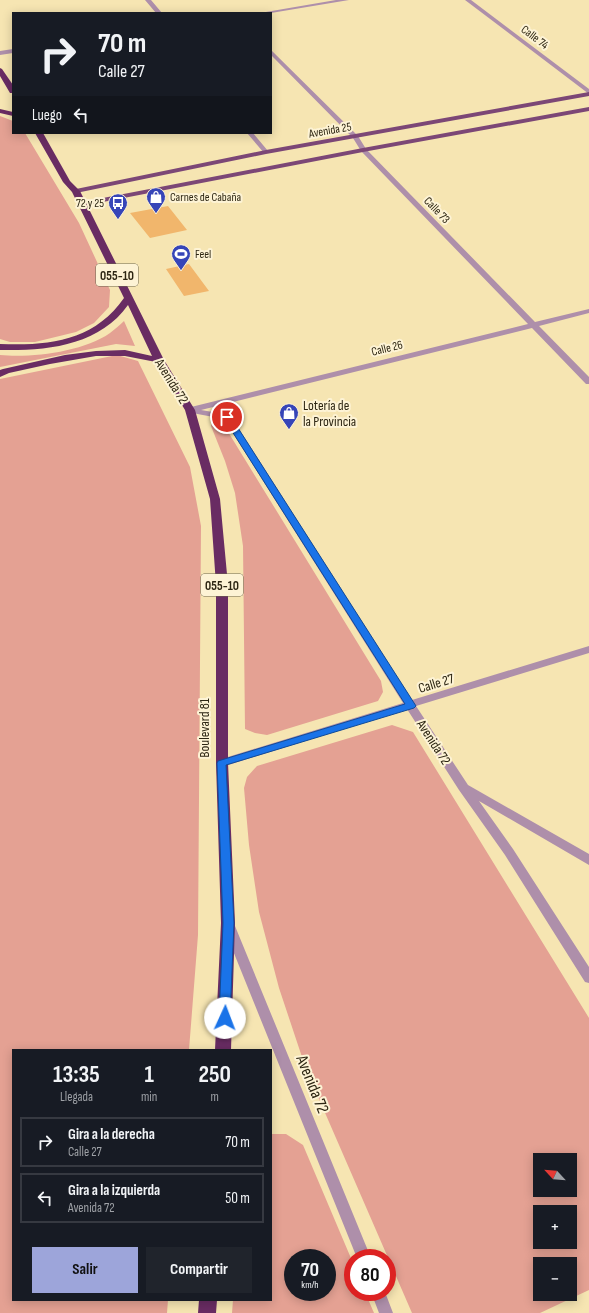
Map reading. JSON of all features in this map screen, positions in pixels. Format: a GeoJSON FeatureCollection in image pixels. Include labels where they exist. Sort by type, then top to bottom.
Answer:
{"type":"FeatureCollection","features":[{"type":"Feature","properties":{"kind":"highway"},"geometry":{"type":"LineString","coordinates":[[0,70],[12,89]]}},
{"type":"Feature","properties":{"kind":"highway"},"geometry":{"type":"LineString","coordinates":[[0,87],[7,81]]}},
{"type":"Feature","properties":{"kind":"highway"},"geometry":{"type":"LineString","coordinates":[[0,111],[12,114]]}},
{"type":"Feature","properties":{"kind":"highway","name":"Avenida 72"},"geometry":{"type":"LineString","coordinates":[[40,134],[67,182],[76,191],[159,360],[190,410]]}},
{"type":"Feature","properties":{"kind":"highway"},"geometry":{"type":"LineString","coordinates":[[0,347],[42,347],[63,343],[93,332],[115,317],[128,298]]}},
{"type":"Feature","properties":{"kind":"highway"},"geometry":{"type":"LineString","coordinates":[[0,374],[49,362],[107,352],[126,353],[159,360]]}},
{"type":"Feature","properties":{"kind":"highway","name":"Boulevard 81"},"geometry":{"type":"LineString","coordinates":[[190,410],[215,499],[222,585],[222,763],[228,923],[223,1049]]}},
{"type":"Feature","properties":{"kind":"highway"},"geometry":{"type":"LineString","coordinates":[[207,1313],[208,1301]]}},
{"type":"Feature","properties":{"kind":"main road","name":"Avenida 25"},"geometry":{"type":"LineString","coordinates":[[76,191],[266,152],[356,137],[589,93]]}},
{"type":"Feature","properties":{"kind":"main road","name":"Avenida 25"},"geometry":{"type":"LineString","coordinates":[[82,204],[363,150],[589,109]]}},
{"type":"Feature","properties":{"kind":"street"},"geometry":{"type":"LineString","coordinates":[[148,0],[158,12]]}},
{"type":"Feature","properties":{"kind":"street"},"geometry":{"type":"LineString","coordinates":[[269,12],[346,0]]}},
{"type":"Feature","properties":{"kind":"street","name":"Calle 74"},"geometry":{"type":"LineString","coordinates":[[468,0],[589,93]]}},
{"type":"Feature","properties":{"kind":"street"},"geometry":{"type":"LineString","coordinates":[[0,53],[12,51]]}},
{"type":"Feature","properties":{"kind":"street","name":"Calle 73"},"geometry":{"type":"LineString","coordinates":[[272,53],[356,137],[363,150],[589,382]]}},
{"type":"Feature","properties":{"kind":"street"},"geometry":{"type":"LineString","coordinates":[[251,134],[266,152]]}},
{"type":"Feature","properties":{"kind":"street","name":"Calle 26"},"geometry":{"type":"LineString","coordinates":[[190,410],[589,311]]}},
{"type":"Feature","properties":{"kind":"street","name":"Avenida 72"},"geometry":{"type":"LineString","coordinates":[[190,410],[227,417],[463,787],[509,852],[589,978]]}},
{"type":"Feature","properties":{"kind":"street","name":"Calle 27"},"geometry":{"type":"LineString","coordinates":[[222,763],[411,706],[589,649]]}},
{"type":"Feature","properties":{"kind":"street"},"geometry":{"type":"LineString","coordinates":[[463,787],[589,860]]}},
{"type":"Feature","properties":{"kind":"street","name":"Avenida 72"},"geometry":{"type":"LineString","coordinates":[[228,923],[360,1249]]}},
{"type":"Feature","properties":{"kind":"street"},"geometry":{"type":"LineString","coordinates":[[381,1301],[386,1313]]}},
{"type":"Feature","properties":{"kind":"shaded area"},"geometry":{"type":"Polygon","coordinates":[[[0,116],[12,121],[12,134],[26,134],[79,223],[110,290],[109,307],[94,323],[76,332],[35,342],[10,342],[0,339],[0,116]]]}},
{"type":"Feature","properties":{"kind":"shaded area"},"geometry":{"type":"Polygon","coordinates":[[[124,321],[135,346],[116,344],[0,367],[0,355],[27,356],[72,349],[99,340],[124,321]]]}},
{"type":"Feature","properties":{"kind":"shaded area"},"geometry":{"type":"Polygon","coordinates":[[[117,355],[138,361],[190,467],[201,526],[198,935],[189,1049],[12,1049],[12,1301],[168,1301],[167,1313],[0,1313],[0,379],[117,355]]]}},
{"type":"Feature","properties":{"kind":"shaded area"},"geometry":{"type":"Polygon","coordinates":[[[212,422],[222,422],[381,681],[383,692],[378,701],[267,735],[255,733],[245,729],[243,546],[235,493],[225,461],[211,426],[212,422]]]}},
{"type":"Feature","properties":{"kind":"shaded area"},"geometry":{"type":"Polygon","coordinates":[[[392,725],[413,732],[589,1018],[589,1290],[577,1296],[577,1257],[533,1257],[533,1301],[566,1301],[540,1313],[412,1313],[396,1276],[396,1249],[384,1249],[306,1069],[279,988],[259,912],[249,845],[244,788],[247,777],[257,766],[392,725]]]}},
{"type":"Feature","properties":{"kind":"shaded area"},"geometry":{"type":"Polygon","coordinates":[[[272,1134],[286,1134],[303,1145],[347,1249],[344,1249],[344,1301],[369,1301],[374,1313],[232,1313],[233,1301],[272,1301],[272,1134]]]}},
{"type":"Feature","properties":{"kind":"building"},"geometry":{"type":"Polygon","coordinates":[[[168,206],[187,230],[150,238],[130,213],[168,206]]]}},
{"type":"Feature","properties":{"kind":"building"},"geometry":{"type":"Polygon","coordinates":[[[189,264],[209,291],[184,296],[166,269],[189,264]]]}},
{"type":"Feature","properties":{"kind":"place","name":"Carnes de Cabaña"},"geometry":{"type":"Point","coordinates":[156,214]}},
{"type":"Feature","properties":{"kind":"place","name":"72 y 25"},"geometry":{"type":"Point","coordinates":[118,220]}},
{"type":"Feature","properties":{"kind":"place","name":"Feel"},"geometry":{"type":"Point","coordinates":[181,271]}},
{"type":"Feature","properties":{"kind":"place","name":"Lotería de la Provincia"},"geometry":{"type":"Point","coordinates":[289,430]}},
{"type":"Feature","properties":{"kind":"route"},"geometry":{"type":"LineString","coordinates":[[225,1018],[228,923],[222,763],[411,706],[227,417]]}}]}
